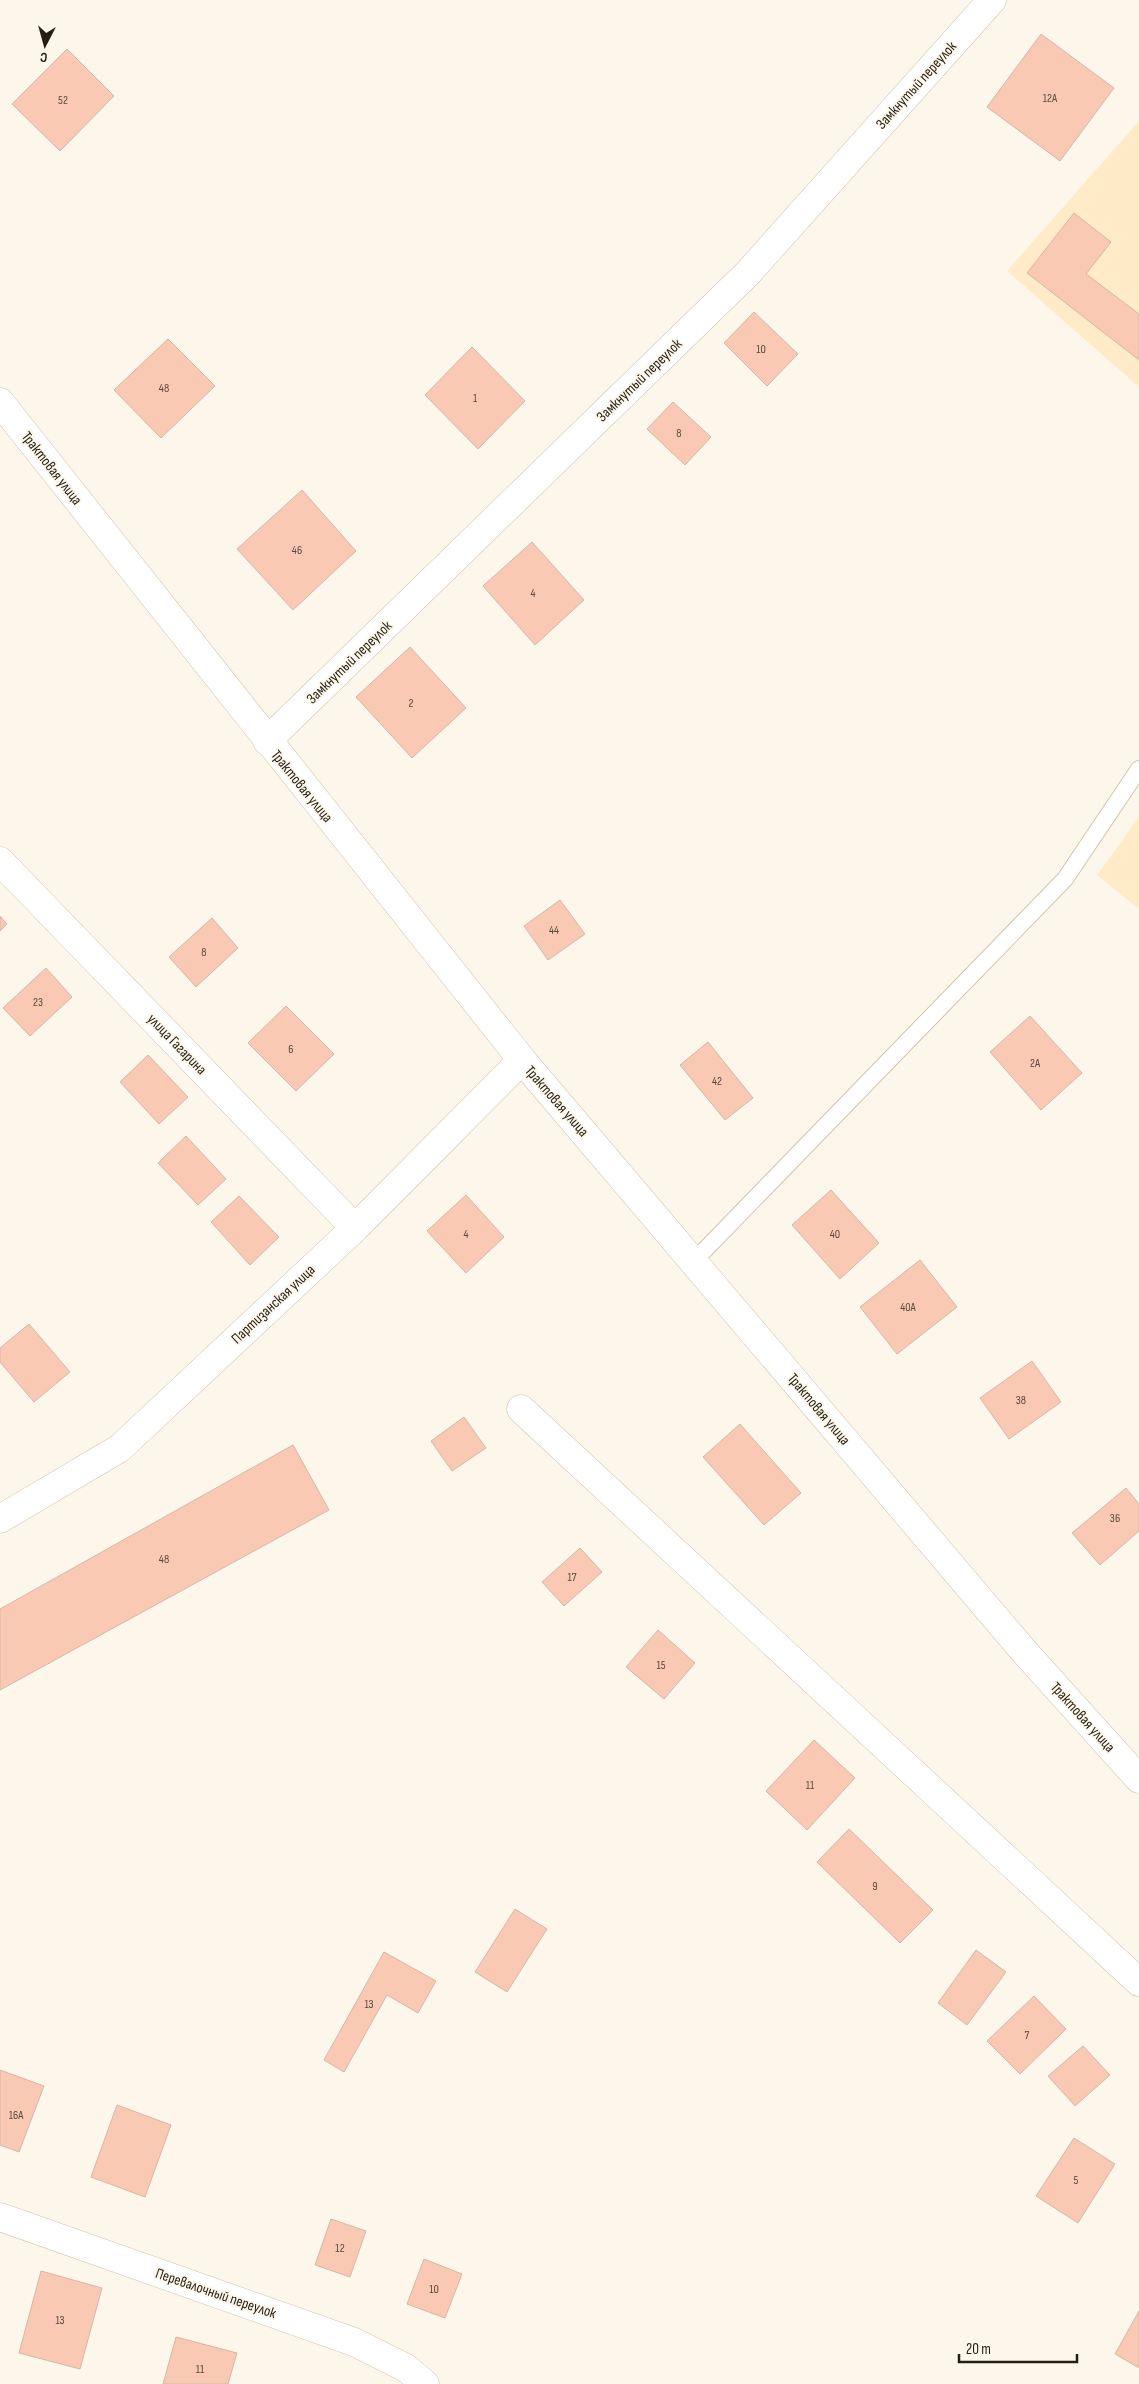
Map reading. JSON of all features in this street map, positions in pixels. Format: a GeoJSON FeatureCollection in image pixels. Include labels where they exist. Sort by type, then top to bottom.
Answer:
{"type":"FeatureCollection","features":[{"type":"Feature","properties":{"kind":"street","name":"Замкнутый переулок"},"geometry":{"type":"LineString","coordinates":[[267,741],[748,273],[992,0]]}},
{"type":"Feature","properties":{"kind":"street","name":"Трактовая улица"},"geometry":{"type":"LineString","coordinates":[[0,402],[267,741],[522,1060],[1022,1649],[1139,1779]]}},
{"type":"Feature","properties":{"kind":"street","name":"улица Гагарина"},"geometry":{"type":"LineString","coordinates":[[0,861],[355,1228]]}},
{"type":"Feature","properties":{"kind":"street","name":"Партизанская улица"},"geometry":{"type":"LineString","coordinates":[[0,1519],[120,1448],[355,1228],[522,1060]]}},
{"type":"Feature","properties":{"kind":"street"},"geometry":{"type":"LineString","coordinates":[[522,1409],[1139,1982]]}},
{"type":"Feature","properties":{"kind":"street","name":"Перевалочный переулок"},"geometry":{"type":"LineString","coordinates":[[0,2217],[354,2342],[406,2368],[425,2384]]}},
{"type":"Feature","properties":{"kind":"lane"},"geometry":{"type":"LineString","coordinates":[[694,1261],[1065,879],[1139,769]]}},
{"type":"Feature","properties":{"kind":"shaded area"},"geometry":{"type":"Polygon","coordinates":[[[1139,121],[1139,387],[1007,271],[1139,121]]]}},
{"type":"Feature","properties":{"kind":"shaded area"},"geometry":{"type":"Polygon","coordinates":[[[1139,817],[1139,909],[1097,875],[1139,817]]]}},
{"type":"Feature","properties":{"kind":"building"},"geometry":{"type":"Polygon","coordinates":[[[1041,34],[1114,88],[1060,161],[987,107],[1041,34]]]}},
{"type":"Feature","properties":{"kind":"building"},"geometry":{"type":"Polygon","coordinates":[[[67,49],[114,96],[60,151],[12,104],[67,49]]]}},
{"type":"Feature","properties":{"kind":"building"},"geometry":{"type":"Polygon","coordinates":[[[1074,213],[1111,242],[1086,274],[1139,314],[1139,360],[1027,273],[1074,213]]]}},
{"type":"Feature","properties":{"kind":"building"},"geometry":{"type":"Polygon","coordinates":[[[754,312],[798,354],[767,386],[724,343],[754,312]]]}},
{"type":"Feature","properties":{"kind":"building"},"geometry":{"type":"Polygon","coordinates":[[[168,339],[215,386],[161,438],[114,390],[168,339]]]}},
{"type":"Feature","properties":{"kind":"building"},"geometry":{"type":"Polygon","coordinates":[[[472,347],[525,401],[478,449],[425,395],[472,347]]]}},
{"type":"Feature","properties":{"kind":"building"},"geometry":{"type":"Polygon","coordinates":[[[673,402],[711,437],[685,465],[647,429],[673,402]]]}},
{"type":"Feature","properties":{"kind":"building"},"geometry":{"type":"Polygon","coordinates":[[[302,490],[356,551],[293,610],[237,549],[302,490]]]}},
{"type":"Feature","properties":{"kind":"building"},"geometry":{"type":"Polygon","coordinates":[[[532,542],[584,600],[535,645],[483,586],[532,542]]]}},
{"type":"Feature","properties":{"kind":"building"},"geometry":{"type":"Polygon","coordinates":[[[410,647],[466,708],[412,758],[356,697],[410,647]]]}},
{"type":"Feature","properties":{"kind":"building"},"geometry":{"type":"Polygon","coordinates":[[[560,900],[585,934],[548,960],[524,926],[560,900]]]}},
{"type":"Feature","properties":{"kind":"building"},"geometry":{"type":"Polygon","coordinates":[[[0,916],[7,924],[0,931],[0,916]]]}},
{"type":"Feature","properties":{"kind":"building"},"geometry":{"type":"Polygon","coordinates":[[[212,918],[238,948],[196,987],[169,957],[212,918]]]}},
{"type":"Feature","properties":{"kind":"building"},"geometry":{"type":"Polygon","coordinates":[[[46,968],[72,997],[30,1036],[3,1008],[46,968]]]}},
{"type":"Feature","properties":{"kind":"building"},"geometry":{"type":"Polygon","coordinates":[[[286,1006],[334,1054],[296,1091],[248,1043],[286,1006]]]}},
{"type":"Feature","properties":{"kind":"building"},"geometry":{"type":"Polygon","coordinates":[[[1030,1016],[1082,1073],[1041,1110],[990,1052],[1030,1016]]]}},
{"type":"Feature","properties":{"kind":"building"},"geometry":{"type":"Polygon","coordinates":[[[708,1042],[753,1098],[725,1120],[680,1065],[708,1042]]]}},
{"type":"Feature","properties":{"kind":"building"},"geometry":{"type":"Polygon","coordinates":[[[148,1055],[188,1097],[159,1124],[120,1082],[148,1055]]]}},
{"type":"Feature","properties":{"kind":"building"},"geometry":{"type":"Polygon","coordinates":[[[186,1136],[226,1179],[198,1205],[158,1163],[186,1136]]]}},
{"type":"Feature","properties":{"kind":"building"},"geometry":{"type":"Polygon","coordinates":[[[831,1190],[879,1243],[840,1279],[792,1225],[831,1190]]]}},
{"type":"Feature","properties":{"kind":"building"},"geometry":{"type":"Polygon","coordinates":[[[466,1195],[504,1237],[466,1273],[427,1231],[466,1195]]]}},
{"type":"Feature","properties":{"kind":"building"},"geometry":{"type":"Polygon","coordinates":[[[239,1196],[279,1237],[250,1265],[211,1222],[239,1196]]]}},
{"type":"Feature","properties":{"kind":"building"},"geometry":{"type":"Polygon","coordinates":[[[920,1260],[957,1307],[897,1354],[860,1307],[920,1260]]]}},
{"type":"Feature","properties":{"kind":"building"},"geometry":{"type":"Polygon","coordinates":[[[29,1324],[70,1372],[34,1402],[0,1362],[0,1348],[29,1324]]]}},
{"type":"Feature","properties":{"kind":"building"},"geometry":{"type":"Polygon","coordinates":[[[1032,1361],[1061,1402],[1009,1439],[980,1398],[1032,1361]]]}},
{"type":"Feature","properties":{"kind":"building"},"geometry":{"type":"Polygon","coordinates":[[[464,1417],[486,1448],[452,1471],[431,1441],[464,1417]]]}},
{"type":"Feature","properties":{"kind":"building"},"geometry":{"type":"Polygon","coordinates":[[[740,1424],[801,1493],[764,1525],[703,1457],[740,1424]]]}},
{"type":"Feature","properties":{"kind":"building"},"geometry":{"type":"Polygon","coordinates":[[[293,1445],[329,1510],[0,1690],[0,1609],[293,1445]]]}},
{"type":"Feature","properties":{"kind":"building"},"geometry":{"type":"Polygon","coordinates":[[[1126,1488],[1139,1504],[1139,1531],[1100,1565],[1072,1533],[1126,1488]]]}},
{"type":"Feature","properties":{"kind":"building"},"geometry":{"type":"Polygon","coordinates":[[[580,1548],[602,1572],[564,1606],[542,1582],[580,1548]]]}},
{"type":"Feature","properties":{"kind":"building"},"geometry":{"type":"Polygon","coordinates":[[[658,1630],[695,1663],[664,1699],[626,1667],[658,1630]]]}},
{"type":"Feature","properties":{"kind":"building"},"geometry":{"type":"Polygon","coordinates":[[[814,1740],[855,1778],[807,1830],[766,1791],[814,1740]]]}},
{"type":"Feature","properties":{"kind":"building"},"geometry":{"type":"Polygon","coordinates":[[[849,1829],[933,1910],[900,1943],[817,1862],[849,1829]]]}},
{"type":"Feature","properties":{"kind":"building"},"geometry":{"type":"Polygon","coordinates":[[[515,1909],[547,1929],[507,1992],[475,1972],[515,1909]]]}},
{"type":"Feature","properties":{"kind":"building"},"geometry":{"type":"Polygon","coordinates":[[[976,1950],[1006,1972],[967,2025],[938,2003],[976,1950]]]}},
{"type":"Feature","properties":{"kind":"building"},"geometry":{"type":"Polygon","coordinates":[[[384,1952],[436,1981],[418,2013],[387,1995],[344,2072],[324,2060],[384,1952]]]}},
{"type":"Feature","properties":{"kind":"building"},"geometry":{"type":"Polygon","coordinates":[[[1034,1996],[1066,2029],[1020,2074],[987,2041],[1034,1996]]]}},
{"type":"Feature","properties":{"kind":"building"},"geometry":{"type":"Polygon","coordinates":[[[1083,2046],[1110,2075],[1075,2106],[1048,2076],[1083,2046]]]}},
{"type":"Feature","properties":{"kind":"building"},"geometry":{"type":"Polygon","coordinates":[[[0,2070],[44,2086],[19,2152],[0,2145],[0,2070]]]}},
{"type":"Feature","properties":{"kind":"building"},"geometry":{"type":"Polygon","coordinates":[[[117,2105],[171,2125],[145,2197],[91,2177],[117,2105]]]}},
{"type":"Feature","properties":{"kind":"building"},"geometry":{"type":"Polygon","coordinates":[[[1074,2138],[1115,2164],[1078,2223],[1036,2196],[1074,2138]]]}},
{"type":"Feature","properties":{"kind":"building"},"geometry":{"type":"Polygon","coordinates":[[[331,2219],[366,2231],[350,2277],[315,2265],[331,2219]]]}},
{"type":"Feature","properties":{"kind":"building"},"geometry":{"type":"Polygon","coordinates":[[[424,2259],[462,2274],[445,2318],[407,2304],[424,2259]]]}},
{"type":"Feature","properties":{"kind":"building"},"geometry":{"type":"Polygon","coordinates":[[[41,2271],[102,2288],[80,2369],[19,2353],[41,2271]]]}},
{"type":"Feature","properties":{"kind":"building"},"geometry":{"type":"Polygon","coordinates":[[[1139,2311],[1139,2368],[1115,2354],[1139,2311]]]}},
{"type":"Feature","properties":{"kind":"building"},"geometry":{"type":"Polygon","coordinates":[[[176,2337],[237,2353],[228,2384],[163,2384],[176,2337]]]}}]}
